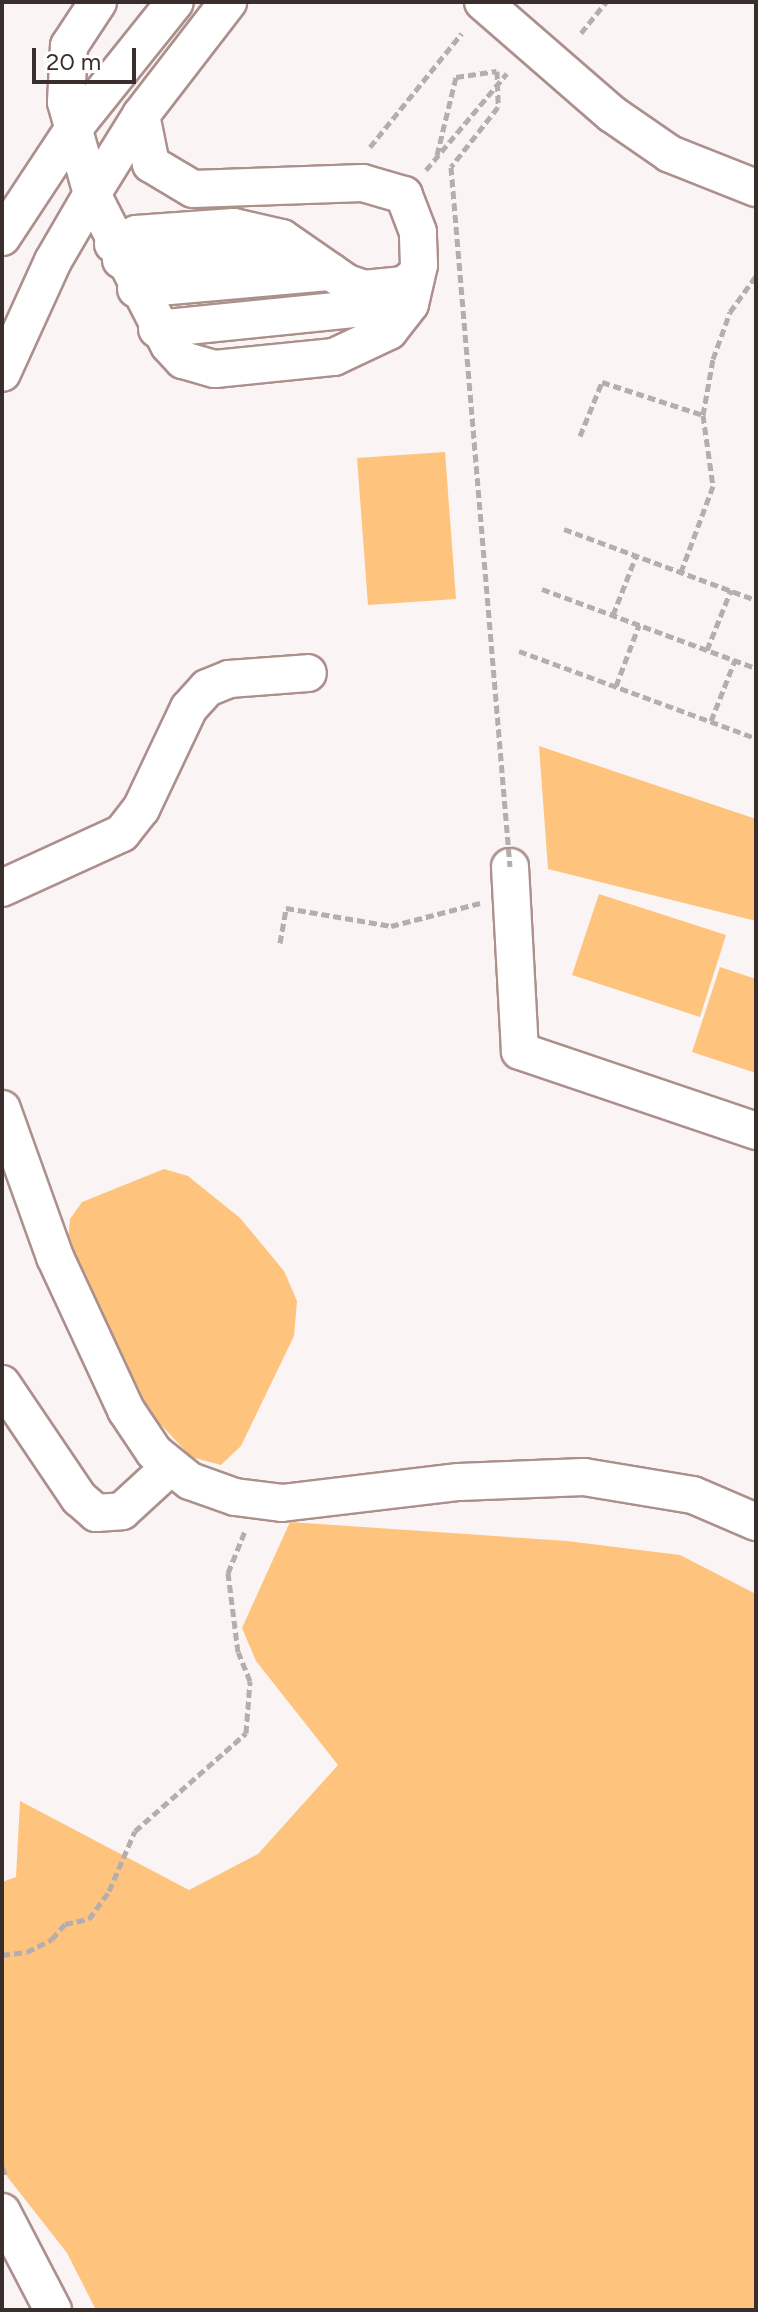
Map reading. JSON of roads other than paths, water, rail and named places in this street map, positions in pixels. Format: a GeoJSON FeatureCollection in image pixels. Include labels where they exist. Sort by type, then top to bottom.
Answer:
{"type":"FeatureCollection","features":[{"type":"Feature","properties":{"kind":"street"},"geometry":{"type":"LineString","coordinates":[[98,2],[79,25],[65,70],[63,89],[92,194],[123,264],[157,329],[183,360],[215,369],[334,357],[389,331],[413,289],[418,232],[404,195],[363,183],[193,189],[151,164],[141,115]]}},
{"type":"Feature","properties":{"kind":"street"},"geometry":{"type":"LineString","coordinates":[[2,237],[74,128],[175,2]]}},
{"type":"Feature","properties":{"kind":"street"},"geometry":{"type":"LineString","coordinates":[[2,373],[92,194],[141,115],[228,2]]}},
{"type":"Feature","properties":{"kind":"street"},"geometry":{"type":"LineString","coordinates":[[483,2],[612,114],[670,154],[756,188]]}},
{"type":"Feature","properties":{"kind":"street"},"geometry":{"type":"LineString","coordinates":[[123,264],[136,234],[234,227],[260,231],[298,248],[331,272],[364,289],[413,289]]}},
{"type":"Feature","properties":{"kind":"street"},"geometry":{"type":"LineString","coordinates":[[123,264],[331,272]]}},
{"type":"Feature","properties":{"kind":"street"},"geometry":{"type":"LineString","coordinates":[[2,888],[122,833],[141,809],[189,708],[207,688],[229,679],[308,673]]}},
{"type":"Feature","properties":{"kind":"street"},"geometry":{"type":"LineString","coordinates":[[511,881],[520,1051],[756,1131]]}},
{"type":"Feature","properties":{"kind":"street"},"geometry":{"type":"LineString","coordinates":[[2,1109],[89,1336],[126,1410],[170,1467],[211,1490],[258,1502],[308,1503],[459,1482],[584,1477],[693,1495],[756,1522]]}},
{"type":"Feature","properties":{"kind":"street"},"geometry":{"type":"LineString","coordinates":[[2,1384],[79,1498],[96,1513],[122,1511],[170,1467]]}},
{"type":"Feature","properties":{"kind":"street"},"geometry":{"type":"LineString","coordinates":[[2,2212],[53,2310]]}}]}
